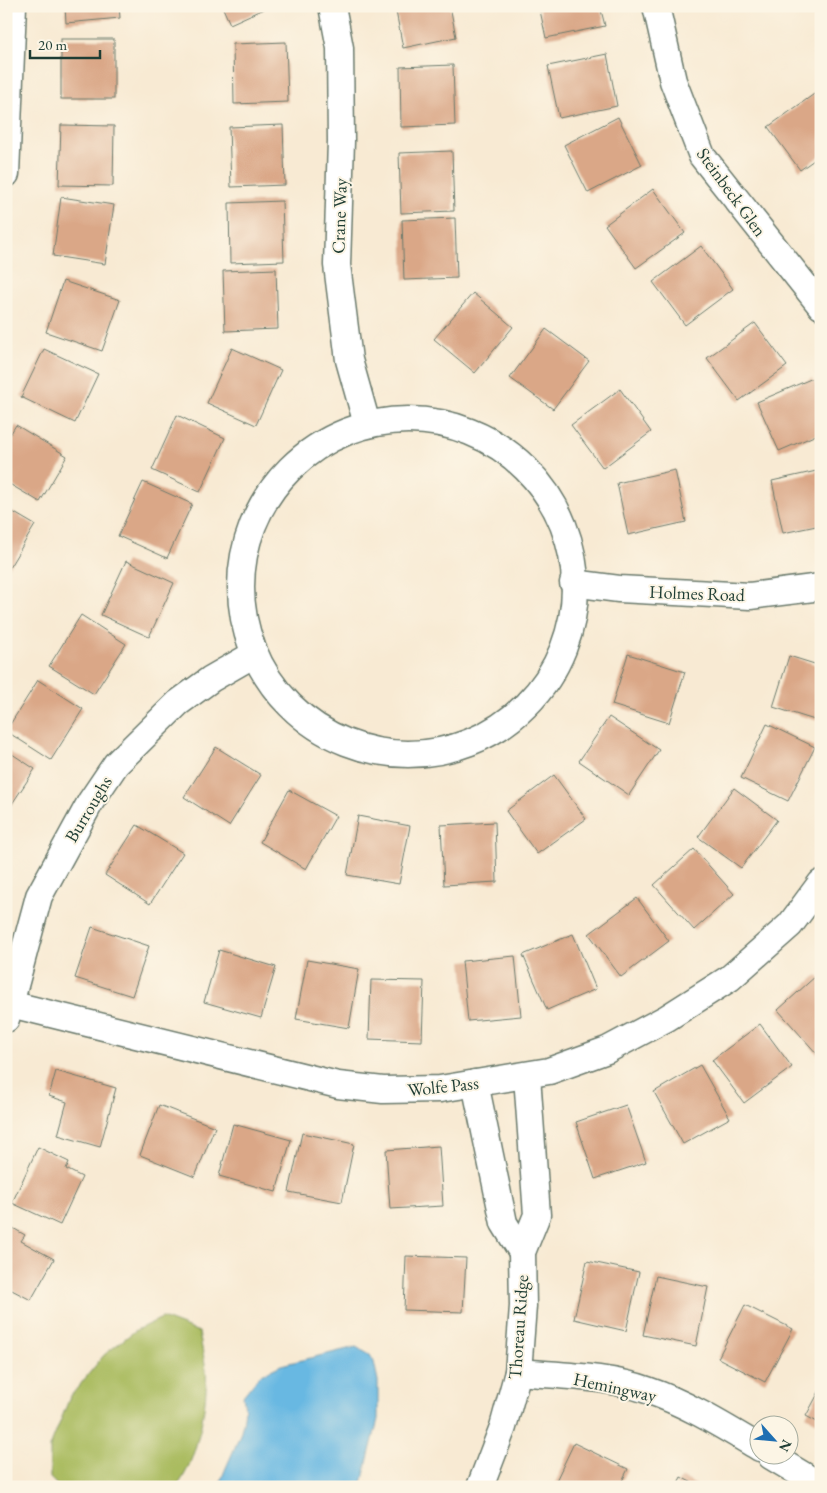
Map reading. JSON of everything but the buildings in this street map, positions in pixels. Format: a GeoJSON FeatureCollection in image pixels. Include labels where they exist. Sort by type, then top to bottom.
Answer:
{"type":"FeatureCollection","features":[{"type":"Feature","properties":{"kind":"street"},"geometry":{"type":"LineString","coordinates":[[6,174],[13,6]]}},
{"type":"Feature","properties":{"kind":"street","name":"Crane Way"},"geometry":{"type":"LineString","coordinates":[[332,6],[340,48],[341,141],[337,265],[349,360],[367,424]]}},
{"type":"Feature","properties":{"kind":"street","name":"Steinbeck Glen"},"geometry":{"type":"LineString","coordinates":[[656,6],[673,81],[702,156],[821,306]]}},
{"type":"Feature","properties":{"kind":"street"},"geometry":{"type":"LineString","coordinates":[[397,418],[453,424],[499,446],[543,484],[559,512],[570,547],[573,583],[572,613],[560,656],[541,691],[520,713],[494,731],[470,744],[446,750],[402,751],[353,744],[311,723],[285,702],[264,681],[251,656],[242,632],[239,609],[242,574],[250,537],[262,508],[291,471],[318,446],[346,430],[397,418]]}},
{"type":"Feature","properties":{"kind":"street","name":"Holmes Road"},"geometry":{"type":"LineString","coordinates":[[573,583],[619,589],[750,596],[821,587]]}},
{"type":"Feature","properties":{"kind":"street","name":"Burroughs"},"geometry":{"type":"LineString","coordinates":[[7,1009],[39,896],[92,801],[116,764],[178,703],[211,679],[251,656]]}},
{"type":"Feature","properties":{"kind":"street","name":"Wolfe Pass"},"geometry":{"type":"LineString","coordinates":[[7,1009],[338,1085],[383,1090],[440,1089],[527,1076],[549,1071],[607,1050],[667,1018],[730,978],[790,925],[821,883]]}},
{"type":"Feature","properties":{"kind":"street","name":"Thoreau Ridge"},"geometry":{"type":"LineString","coordinates":[[480,1487],[504,1427],[518,1372],[523,1306],[522,1252],[537,1215],[527,1076]]}},
{"type":"Feature","properties":{"kind":"street","name":"Thoreau Ridge"},"geometry":{"type":"LineString","coordinates":[[475,1083],[504,1223],[522,1252]]}},
{"type":"Feature","properties":{"kind":"street","name":"Hemingway"},"geometry":{"type":"LineString","coordinates":[[518,1372],[599,1380],[646,1390],[696,1410],[750,1442]]}},
{"type":"Feature","properties":{"kind":"street"},"geometry":{"type":"LineString","coordinates":[[788,1466],[821,1486]]}},
{"type":"Feature","properties":{"kind":"green space"},"geometry":{"type":"Polygon","coordinates":[[[162,1318],[199,1332],[206,1370],[205,1398],[200,1432],[190,1464],[183,1477],[176,1487],[59,1487],[50,1478],[50,1447],[70,1397],[104,1355],[136,1330],[162,1318]]]}},
{"type":"Feature","properties":{"kind":"water"},"geometry":{"type":"Polygon","coordinates":[[[356,1347],[370,1355],[374,1362],[378,1381],[378,1419],[361,1487],[219,1487],[241,1431],[245,1408],[243,1396],[259,1376],[281,1365],[356,1347]]]}}]}
